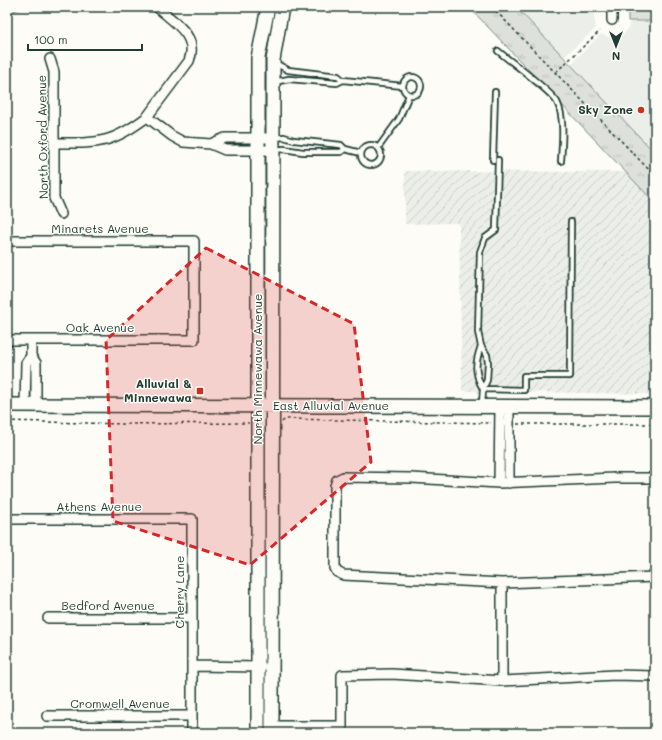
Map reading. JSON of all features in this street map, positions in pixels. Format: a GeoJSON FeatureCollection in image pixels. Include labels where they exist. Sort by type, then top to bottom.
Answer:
{"type":"FeatureCollection","features":[{"type":"Feature","properties":{"kind":"main road","name":"North Minnewawa Avenue"},"geometry":{"type":"LineString","coordinates":[[258,733],[258,58],[268,7]]}},
{"type":"Feature","properties":{"kind":"main road","name":"North Minnewawa Avenue"},"geometry":{"type":"LineString","coordinates":[[272,730],[273,62],[282,7]]}},
{"type":"Feature","properties":{"kind":"main road","name":"East Alluvial Avenue"},"geometry":{"type":"LineString","coordinates":[[7,405],[655,407]]}},
{"type":"Feature","properties":{"kind":"street"},"geometry":{"type":"LineString","coordinates":[[54,143],[93,143],[116,138],[127,132],[147,117],[190,61],[193,46],[185,32],[157,7]]}},
{"type":"Feature","properties":{"kind":"street"},"geometry":{"type":"LineString","coordinates":[[612,7],[612,20]]}},
{"type":"Feature","properties":{"kind":"street","name":"North Oxford Avenue"},"geometry":{"type":"LineString","coordinates":[[50,59],[54,72],[54,198],[61,214]]}},
{"type":"Feature","properties":{"kind":"street"},"geometry":{"type":"LineString","coordinates":[[147,117],[178,139],[190,143],[211,144],[225,138],[258,144],[272,144]]}},
{"type":"Feature","properties":{"kind":"street","name":"Minarets Avenue"},"geometry":{"type":"LineString","coordinates":[[7,242],[194,241],[194,340]]}},
{"type":"Feature","properties":{"kind":"street","name":"Oak Avenue"},"geometry":{"type":"LineString","coordinates":[[7,340],[194,340]]}},
{"type":"Feature","properties":{"kind":"street"},"geometry":{"type":"LineString","coordinates":[[30,405],[36,380],[36,363],[31,356],[31,340]]}},
{"type":"Feature","properties":{"kind":"street"},"geometry":{"type":"LineString","coordinates":[[30,405],[26,380],[26,363],[31,356]]}},
{"type":"Feature","properties":{"kind":"street"},"geometry":{"type":"LineString","coordinates":[[26,380],[36,380]]}},
{"type":"Feature","properties":{"kind":"street"},"geometry":{"type":"LineString","coordinates":[[505,407],[509,483]]}},
{"type":"Feature","properties":{"kind":"street"},"geometry":{"type":"LineString","coordinates":[[499,483],[505,424]]}},
{"type":"Feature","properties":{"kind":"street"},"geometry":{"type":"LineString","coordinates":[[655,478],[615,478],[499,483],[410,478],[343,477],[337,480],[335,486],[335,568],[337,572],[343,575],[502,583],[655,577]]}},
{"type":"Feature","properties":{"kind":"street","name":"Athens Avenue"},"geometry":{"type":"LineString","coordinates":[[7,518],[192,519]]}},
{"type":"Feature","properties":{"kind":"street","name":"Cherry Lane"},"geometry":{"type":"LineString","coordinates":[[192,519],[192,733]]}},
{"type":"Feature","properties":{"kind":"street"},"geometry":{"type":"LineString","coordinates":[[502,583],[502,681]]}},
{"type":"Feature","properties":{"kind":"street","name":"Bedford Avenue"},"geometry":{"type":"LineString","coordinates":[[48,618],[192,618]]}},
{"type":"Feature","properties":{"kind":"street"},"geometry":{"type":"LineString","coordinates":[[192,666],[272,667]]}},
{"type":"Feature","properties":{"kind":"street"},"geometry":{"type":"LineString","coordinates":[[272,730],[342,730],[342,675],[392,674],[502,681],[615,675],[655,676]]}},
{"type":"Feature","properties":{"kind":"street","name":"Cromwell Avenue"},"geometry":{"type":"LineString","coordinates":[[47,716],[192,716]]}},
{"type":"Feature","properties":{"kind":"lane"},"geometry":{"type":"LineString","coordinates":[[498,51],[549,93],[557,102],[562,139],[561,161]]}},
{"type":"Feature","properties":{"kind":"lane"},"geometry":{"type":"LineString","coordinates":[[273,62],[288,70],[338,76],[343,80]]}},
{"type":"Feature","properties":{"kind":"lane"},"geometry":{"type":"LineString","coordinates":[[410,76],[416,77],[421,81],[422,87],[415,95],[409,95],[403,86],[405,80],[410,76]]}},
{"type":"Feature","properties":{"kind":"lane"},"geometry":{"type":"LineString","coordinates":[[273,82],[289,79],[337,83],[343,80],[403,86]]}},
{"type":"Feature","properties":{"kind":"lane"},"geometry":{"type":"LineString","coordinates":[[482,407],[483,389],[487,380],[488,363],[487,355],[481,346],[478,332],[480,252],[485,238],[496,230],[495,92]]}},
{"type":"Feature","properties":{"kind":"lane"},"geometry":{"type":"LineString","coordinates":[[378,148],[399,119],[409,95]]}},
{"type":"Feature","properties":{"kind":"lane"},"geometry":{"type":"LineString","coordinates":[[272,144],[284,136],[310,142],[341,145],[346,149],[361,153]]}},
{"type":"Feature","properties":{"kind":"lane"},"geometry":{"type":"LineString","coordinates":[[310,142],[310,152]]}},
{"type":"Feature","properties":{"kind":"lane"},"geometry":{"type":"LineString","coordinates":[[272,144],[284,149],[310,152],[340,152],[346,149]]}},
{"type":"Feature","properties":{"kind":"lane"},"geometry":{"type":"LineString","coordinates":[[361,153],[368,146],[378,148]]}},
{"type":"Feature","properties":{"kind":"lane"},"geometry":{"type":"LineString","coordinates":[[361,153],[363,162],[372,165],[380,159],[378,148]]}},
{"type":"Feature","properties":{"kind":"lane"},"geometry":{"type":"LineString","coordinates":[[483,389],[524,390],[524,376],[570,376],[571,222]]}},
{"type":"Feature","properties":{"kind":"lane"},"geometry":{"type":"LineString","coordinates":[[481,346],[475,363],[476,372],[483,389]]}},
{"type":"Feature","properties":{"kind":"path"},"geometry":{"type":"LineString","coordinates":[[492,7],[655,176]]}},
{"type":"Feature","properties":{"kind":"path"},"geometry":{"type":"LineString","coordinates":[[556,72],[600,31]]}},
{"type":"Feature","properties":{"kind":"path"},"geometry":{"type":"LineString","coordinates":[[285,419],[505,424],[655,424]]}},
{"type":"Feature","properties":{"kind":"path"},"geometry":{"type":"LineString","coordinates":[[7,421],[123,424],[247,423]]}},
{"type":"Feature","properties":{"kind":"highlighted area"},"geometry":{"type":"Polygon","coordinates":[[[206,248],[354,324],[371,462],[250,565],[113,521],[106,340],[206,248]]]}},
{"type":"Feature","properties":{"kind":"shaded area"},"geometry":{"type":"Polygon","coordinates":[[[516,7],[598,7],[594,16],[596,28],[564,57],[516,7]]]}},
{"type":"Feature","properties":{"kind":"shaded area"},"geometry":{"type":"Polygon","coordinates":[[[630,21],[655,21],[655,153],[571,64],[601,34],[609,37],[622,36],[628,29],[630,21]]]}},
{"type":"Feature","properties":{"kind":"shaded area"},"geometry":{"type":"Polygon","coordinates":[[[405,171],[626,172],[655,203],[655,394],[462,391],[459,223],[405,224],[405,171]]]}},
{"type":"Feature","properties":{"kind":"green space"},"geometry":{"type":"Polygon","coordinates":[[[7,7],[24,7],[7,14],[7,7]]]}},
{"type":"Feature","properties":{"kind":"green space"},"geometry":{"type":"Polygon","coordinates":[[[469,7],[516,7],[655,153],[655,203],[469,7]]]}},
{"type":"Feature","properties":{"kind":"green space"},"geometry":{"type":"Polygon","coordinates":[[[625,7],[655,7],[655,21],[628,21],[628,12],[625,7]]]}},
{"type":"Feature","properties":{"kind":"place","name":"Sky Zone"},"geometry":{"type":"Point","coordinates":[641,110]}},
{"type":"Feature","properties":{"kind":"place","name":"Alluvial & Minnewawa"},"geometry":{"type":"Point","coordinates":[200,391]}}]}
